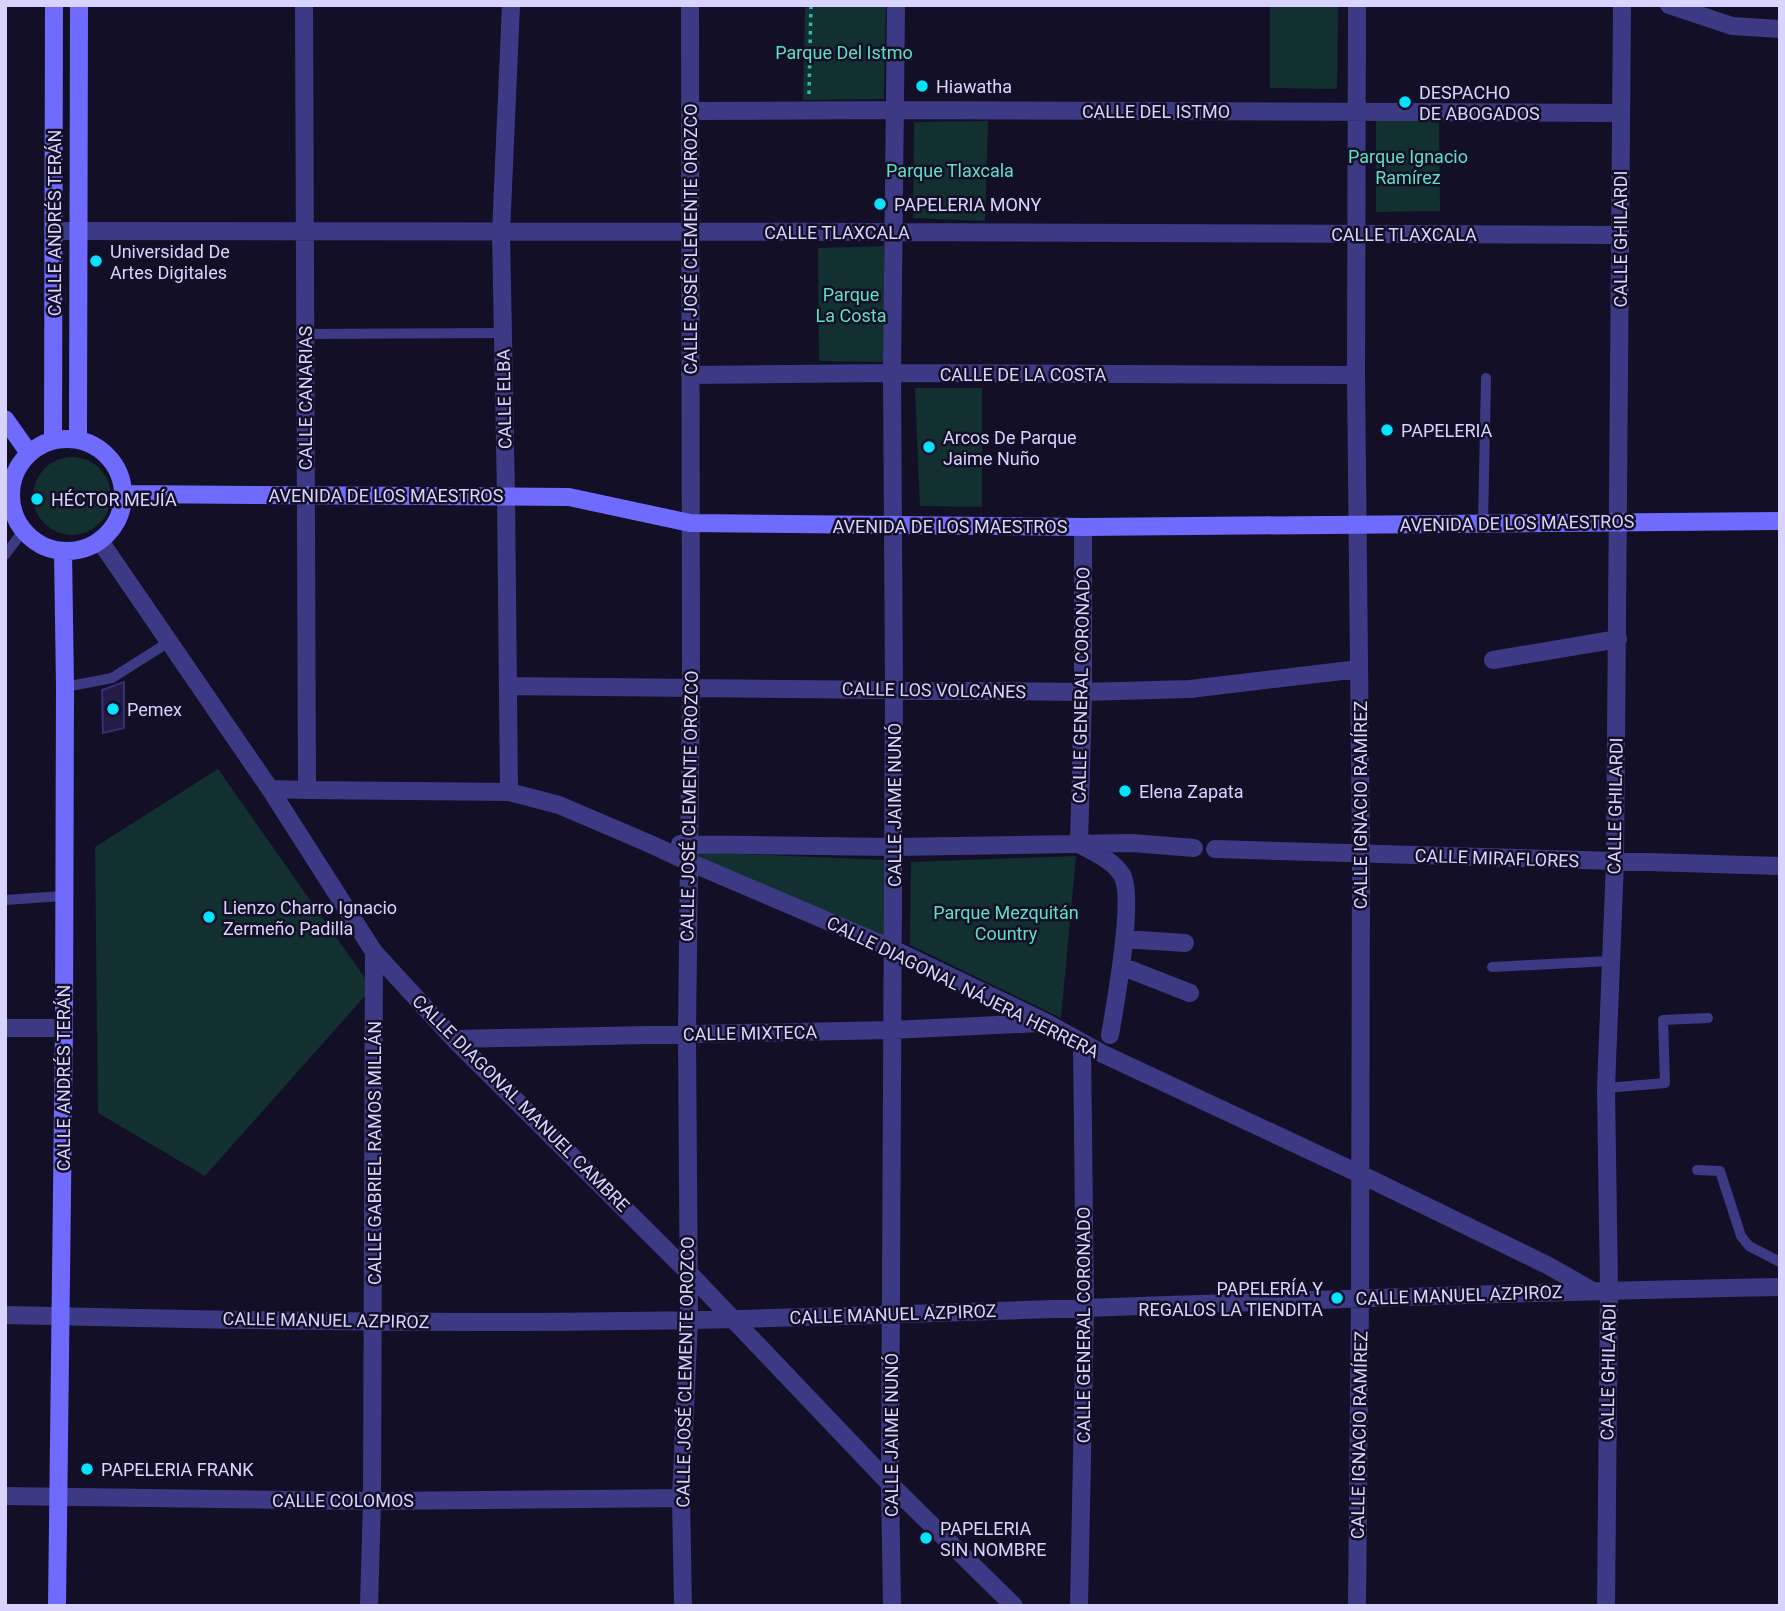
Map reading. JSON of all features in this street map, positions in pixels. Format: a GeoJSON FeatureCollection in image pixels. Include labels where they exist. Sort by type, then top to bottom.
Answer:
{"type":"FeatureCollection","features":[{"type":"Feature","properties":{"kind":"street","name":"CALLE ANDRÉS TERÁN"},"geometry":{"type":"LineString","coordinates":[[53,440],[54,5]]}},
{"type":"Feature","properties":{"kind":"street","name":"CALLE ANDRÉS TERÁN"},"geometry":{"type":"LineString","coordinates":[[78,440],[79,5]]}},
{"type":"Feature","properties":{"kind":"street","name":"CALLE CANARIAS"},"geometry":{"type":"LineString","coordinates":[[304,5],[307,790]]}},
{"type":"Feature","properties":{"kind":"street","name":"CALLE ELBA"},"geometry":{"type":"LineString","coordinates":[[509,793],[501,233],[511,5]]}},
{"type":"Feature","properties":{"kind":"street","name":"CALLE JOSÉ CLEMENTE OROZCO"},"geometry":{"type":"LineString","coordinates":[[683,1606],[681,1497],[688,1319],[687,1034],[691,687],[690,5]]}},
{"type":"Feature","properties":{"kind":"street","name":"CALLE JAIME NUNÓ"},"geometry":{"type":"LineString","coordinates":[[892,1606],[892,373],[896,5]]}},
{"type":"Feature","properties":{"kind":"street","name":"CALLE IGNACIO RAMÍREZ"},"geometry":{"type":"LineString","coordinates":[[1357,5],[1356,375],[1361,854],[1357,1606]]}},
{"type":"Feature","properties":{"kind":"street","name":"CALLE GHILARDI"},"geometry":{"type":"LineString","coordinates":[[1606,1606],[1609,1290],[1606,1088],[1615,862],[1622,5]]}},
{"type":"Feature","properties":{"kind":"street"},"geometry":{"type":"LineString","coordinates":[[1669,5],[1732,26],[1780,29]]}},
{"type":"Feature","properties":{"kind":"street","name":"CALLE DEL ISTMO"},"geometry":{"type":"LineString","coordinates":[[690,111],[1621,113]]}},
{"type":"Feature","properties":{"kind":"street","name":"CALLE TLAXCALA"},"geometry":{"type":"LineString","coordinates":[[53,231],[1620,234]]}},
{"type":"Feature","properties":{"kind":"street","name":"CALLE DE LA COSTA"},"geometry":{"type":"LineString","coordinates":[[690,375],[1356,375]]}},
{"type":"Feature","properties":{"kind":"street"},"geometry":{"type":"LineString","coordinates":[[5,419],[29,453]]}},
{"type":"Feature","properties":{"kind":"street"},"geometry":{"type":"LineString","coordinates":[[53,440],[78,440],[102,450],[118,470],[122,482],[122,508],[110,532],[100,541],[76,551],[62,551],[34,541],[23,531],[15,519],[8,493],[16,470],[29,453],[53,440]]}},
{"type":"Feature","properties":{"kind":"street","name":"AVENIDA DE LOS MAESTROS"},"geometry":{"type":"LineString","coordinates":[[123,494],[569,497],[690,523],[1083,527],[1780,521]]}},
{"type":"Feature","properties":{"kind":"street","name":"CALLE GENERAL CORONADO"},"geometry":{"type":"LineString","coordinates":[[1079,844],[1083,527]]}},
{"type":"Feature","properties":{"kind":"street","name":"CALLE DIAGONAL MANUEL CAMBRE"},"geometry":{"type":"LineString","coordinates":[[100,541],[270,789],[374,952],[454,1039],[688,1272],[890,1484],[1014,1606]]}},
{"type":"Feature","properties":{"kind":"street","name":"CALLE ANDRÉS TERÁN"},"geometry":{"type":"LineString","coordinates":[[57,1606],[64,1028],[65,687],[62,551]]}},
{"type":"Feature","properties":{"kind":"street"},"geometry":{"type":"LineString","coordinates":[[1493,660],[1618,639]]}},
{"type":"Feature","properties":{"kind":"street","name":"CALLE LOS VOLCANES"},"geometry":{"type":"LineString","coordinates":[[508,686],[1083,692],[1190,689],[1359,669]]}},
{"type":"Feature","properties":{"kind":"street","name":"CALLE DIAGONAL NÁJERA HERRERA"},"geometry":{"type":"LineString","coordinates":[[270,789],[509,793],[559,805],[648,843],[689,853],[893,949],[1045,1023],[1082,1044],[1360,1174],[1547,1265],[1591,1290]]}},
{"type":"Feature","properties":{"kind":"street"},"geometry":{"type":"LineString","coordinates":[[689,853],[1132,843],[1194,848]]}},
{"type":"Feature","properties":{"kind":"street"},"geometry":{"type":"LineString","coordinates":[[1079,844],[1115,866],[1124,877],[1124,939],[1110,1035]]}},
{"type":"Feature","properties":{"kind":"street","name":"CALLE MIRAFLORES"},"geometry":{"type":"LineString","coordinates":[[1215,849],[1780,866]]}},
{"type":"Feature","properties":{"kind":"street"},"geometry":{"type":"LineString","coordinates":[[1124,939],[1185,943]]}},
{"type":"Feature","properties":{"kind":"street","name":"CALLE GABRIEL RAMOS MILLÁN"},"geometry":{"type":"LineString","coordinates":[[369,1606],[372,1501],[374,952]]}},
{"type":"Feature","properties":{"kind":"street"},"geometry":{"type":"LineString","coordinates":[[1121,966],[1190,993]]}},
{"type":"Feature","properties":{"kind":"street","name":"CALLE MIXTECA"},"geometry":{"type":"LineString","coordinates":[[454,1039],[891,1030],[1045,1023]]}},
{"type":"Feature","properties":{"kind":"street"},"geometry":{"type":"LineString","coordinates":[[5,1028],[64,1028]]}},
{"type":"Feature","properties":{"kind":"street","name":"CALLE GENERAL CORONADO"},"geometry":{"type":"LineString","coordinates":[[1079,1606],[1085,1308],[1082,1044]]}},
{"type":"Feature","properties":{"kind":"street","name":"CALLE MANUEL AZPIROZ"},"geometry":{"type":"LineString","coordinates":[[5,1315],[373,1322],[732,1319],[1591,1290],[1780,1287]]}},
{"type":"Feature","properties":{"kind":"street","name":"CALLE COLOMOS"},"geometry":{"type":"LineString","coordinates":[[5,1496],[372,1501],[681,1497]]}},
{"type":"Feature","properties":{"kind":"lane"},"geometry":{"type":"LineString","coordinates":[[305,334],[503,333]]}},
{"type":"Feature","properties":{"kind":"lane"},"geometry":{"type":"LineString","coordinates":[[1483,524],[1486,378]]}},
{"type":"Feature","properties":{"kind":"lane"},"geometry":{"type":"LineString","coordinates":[[5,555],[23,531]]}},
{"type":"Feature","properties":{"kind":"lane"},"geometry":{"type":"LineString","coordinates":[[65,687],[111,678],[169,642]]}},
{"type":"Feature","properties":{"kind":"lane"},"geometry":{"type":"LineString","coordinates":[[5,901],[63,895]]}},
{"type":"Feature","properties":{"kind":"lane"},"geometry":{"type":"LineString","coordinates":[[1492,967],[1610,961]]}},
{"type":"Feature","properties":{"kind":"lane"},"geometry":{"type":"LineString","coordinates":[[1606,1088],[1665,1083],[1663,1020],[1708,1018]]}},
{"type":"Feature","properties":{"kind":"lane"},"geometry":{"type":"LineString","coordinates":[[1697,1170],[1720,1171],[1741,1236],[1749,1246],[1780,1262]]}},
{"type":"Feature","properties":{"kind":"path"},"geometry":{"type":"LineString","coordinates":[[809,110],[811,5]]}},
{"type":"Feature","properties":{"kind":"green space","name":"Parque Del Istmo"},"geometry":{"type":"Polygon","coordinates":[[[805,5],[886,5],[884,99],[803,100],[805,5]]]}},
{"type":"Feature","properties":{"kind":"green space"},"geometry":{"type":"Polygon","coordinates":[[[1270,5],[1338,5],[1337,89],[1270,88],[1270,5]]]}},
{"type":"Feature","properties":{"kind":"green space","name":"Parque Tlaxcala"},"geometry":{"type":"Polygon","coordinates":[[[988,121],[985,221],[913,218],[914,122],[988,121]]]}},
{"type":"Feature","properties":{"kind":"green space","name":"Parque Ignacio Ramírez"},"geometry":{"type":"Polygon","coordinates":[[[1376,121],[1439,121],[1440,211],[1376,212],[1376,121]]]}},
{"type":"Feature","properties":{"kind":"green space","name":"Parque La Costa"},"geometry":{"type":"Polygon","coordinates":[[[884,246],[885,362],[819,361],[818,248],[884,246]]]}},
{"type":"Feature","properties":{"kind":"green space"},"geometry":{"type":"Polygon","coordinates":[[[915,388],[982,388],[982,507],[920,506],[915,388]]]}},
{"type":"Feature","properties":{"kind":"green space"},"geometry":{"type":"Polygon","coordinates":[[[72,457],[87,460],[100,468],[108,481],[111,496],[108,511],[100,524],[87,532],[72,535],[57,532],[44,524],[36,511],[33,496],[36,481],[44,468],[57,460],[72,457]]]}},
{"type":"Feature","properties":{"kind":"green space","name":"Lienzo Charro Ignacio Zermeño Padilla"},"geometry":{"type":"Polygon","coordinates":[[[218,769],[372,988],[205,1176],[98,1113],[95,847],[218,769]]]}},
{"type":"Feature","properties":{"kind":"green space","name":"Parque Mezquitán Country"},"geometry":{"type":"Polygon","coordinates":[[[695,852],[884,860],[885,937],[695,860],[695,852]]]}},
{"type":"Feature","properties":{"kind":"green space","name":"Parque Mezquitán Country"},"geometry":{"type":"Polygon","coordinates":[[[1076,856],[1061,1018],[910,945],[911,862],[1076,856]]]}},
{"type":"Feature","properties":{"kind":"building","name":"Pemex"},"geometry":{"type":"Polygon","coordinates":[[[124,682],[124,728],[103,733],[102,690],[124,682]]]}},
{"type":"Feature","properties":{"kind":"place","name":"Hiawatha"},"geometry":{"type":"Point","coordinates":[922,86]}},
{"type":"Feature","properties":{"kind":"place","name":"DESPACHO DE ABOGADOS"},"geometry":{"type":"Point","coordinates":[1405,102]}},
{"type":"Feature","properties":{"kind":"place","name":"PAPELERIA MONY"},"geometry":{"type":"Point","coordinates":[880,204]}},
{"type":"Feature","properties":{"kind":"place","name":"Universidad De Artes Digitales"},"geometry":{"type":"Point","coordinates":[96,261]}},
{"type":"Feature","properties":{"kind":"place","name":"PAPELERIA"},"geometry":{"type":"Point","coordinates":[1387,430]}},
{"type":"Feature","properties":{"kind":"place","name":"Arcos De Parque Jaime Nuño"},"geometry":{"type":"Point","coordinates":[929,447]}},
{"type":"Feature","properties":{"kind":"place","name":"HÉCTOR MEJÍA"},"geometry":{"type":"Point","coordinates":[37,499]}},
{"type":"Feature","properties":{"kind":"place","name":"Pemex"},"geometry":{"type":"Point","coordinates":[113,709]}},
{"type":"Feature","properties":{"kind":"place","name":"Elena Zapata"},"geometry":{"type":"Point","coordinates":[1125,791]}},
{"type":"Feature","properties":{"kind":"place","name":"Lienzo Charro Ignacio Zermeño Padilla"},"geometry":{"type":"Point","coordinates":[209,917]}},
{"type":"Feature","properties":{"kind":"place","name":"PAPELERÍA Y REGALOS LA TIENDITA"},"geometry":{"type":"Point","coordinates":[1337,1298]}},
{"type":"Feature","properties":{"kind":"place","name":"PAPELERIA FRANK"},"geometry":{"type":"Point","coordinates":[87,1469]}},
{"type":"Feature","properties":{"kind":"place","name":"PAPELERIA SIN NOMBRE"},"geometry":{"type":"Point","coordinates":[926,1538]}}]}
